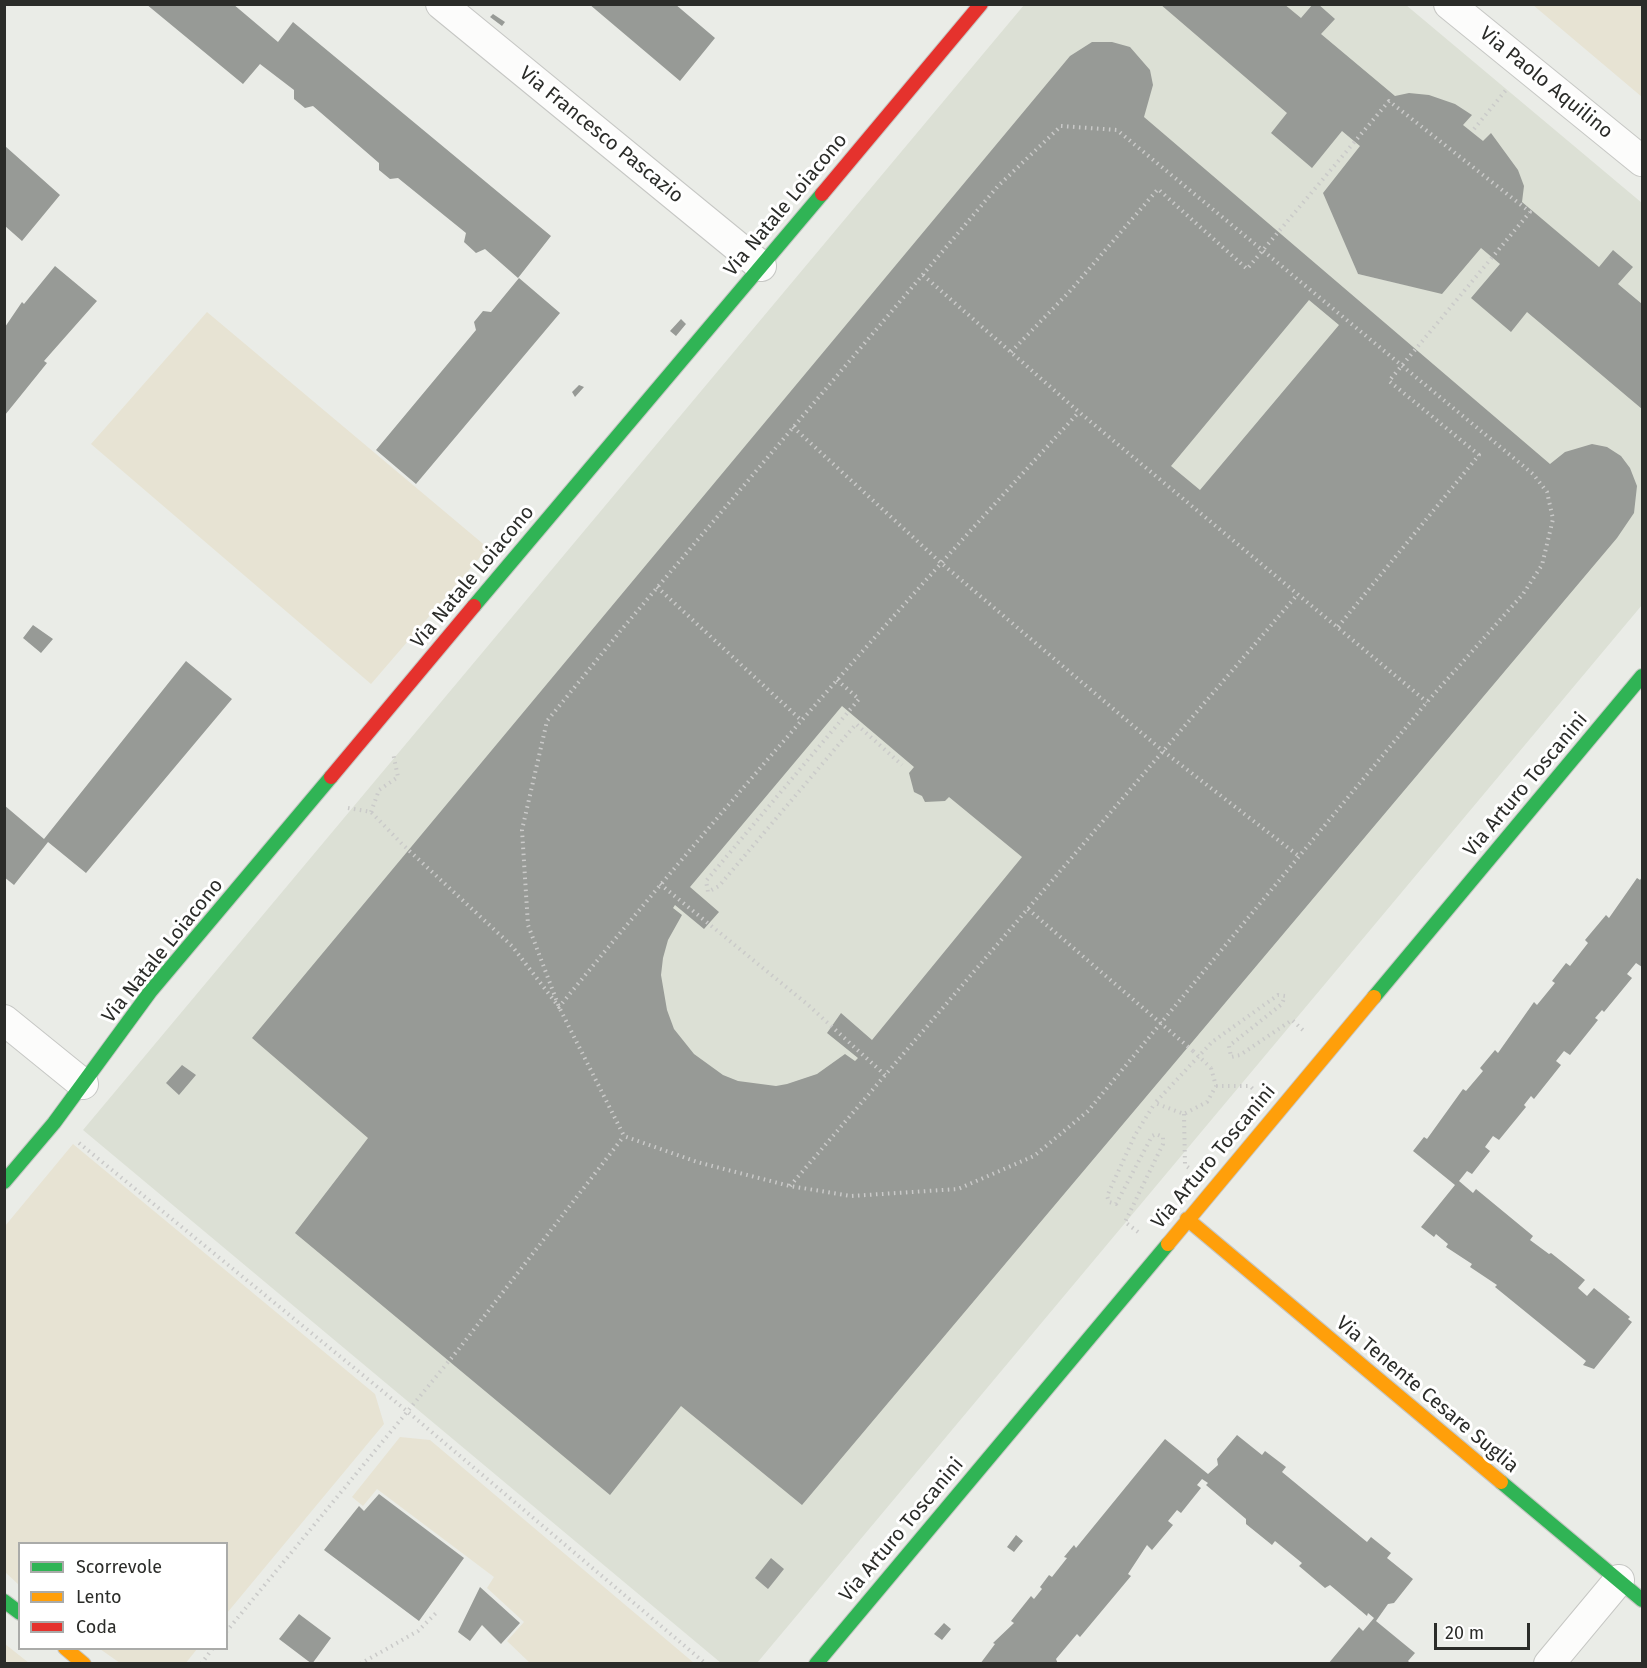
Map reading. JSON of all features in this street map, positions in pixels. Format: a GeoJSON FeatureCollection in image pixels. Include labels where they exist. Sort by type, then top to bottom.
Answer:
{"type":"FeatureCollection","features":[{"type":"Feature","properties":{"kind":"street","name":"Via Francesco Pascazio"},"geometry":{"type":"LineString","coordinates":[[441,4],[760,266]]}},
{"type":"Feature","properties":{"kind":"street","name":"Via Natale Loiacono"},"geometry":{"type":"LineString","coordinates":[[4,1182],[54,1123],[150,992],[981,4]]}},
{"type":"Feature","properties":{"kind":"street","name":"Via Paolo Aquilino"},"geometry":{"type":"LineString","coordinates":[[1449,4],[1642,161]]}},
{"type":"Feature","properties":{"kind":"street","name":"Via Arturo Toscanini"},"geometry":{"type":"LineString","coordinates":[[816,1664],[1642,676]]}},
{"type":"Feature","properties":{"kind":"street"},"geometry":{"type":"LineString","coordinates":[[4,1020],[83,1084]]}},
{"type":"Feature","properties":{"kind":"street","name":"Via Tenente Cesare Suglia"},"geometry":{"type":"LineString","coordinates":[[1187,1219],[1642,1600]]}},
{"type":"Feature","properties":{"kind":"street"},"geometry":{"type":"LineString","coordinates":[[1549,1664],[1619,1580]]}},
{"type":"Feature","properties":{"kind":"street"},"geometry":{"type":"LineString","coordinates":[[4,1601],[18,1612]]}},
{"type":"Feature","properties":{"kind":"street"},"geometry":{"type":"LineString","coordinates":[[67,1650],[84,1664]]}},
{"type":"Feature","properties":{"kind":"path"},"geometry":{"type":"LineString","coordinates":[[1474,129],[1506,90],[1499,84]]}},
{"type":"Feature","properties":{"kind":"path"},"geometry":{"type":"LineString","coordinates":[[1011,352],[1070,291],[1158,189],[1247,269],[1389,101],[1530,212],[1389,381],[1479,455],[1337,628]]}},
{"type":"Feature","properties":{"kind":"path"},"geometry":{"type":"LineString","coordinates":[[1060,126],[1117,130],[1507,450],[1533,474],[1547,492],[1553,519],[1542,565],[1523,594],[1427,702],[1088,1111],[1034,1156],[958,1189],[851,1196],[789,1186],[697,1162],[624,1136],[559,1007],[528,925],[522,830],[547,721],[793,427],[998,186],[1060,126]]}},
{"type":"Feature","properties":{"kind":"path"},"geometry":{"type":"LineString","coordinates":[[923,275],[1079,412],[1427,702]]}},
{"type":"Feature","properties":{"kind":"path"},"geometry":{"type":"LineString","coordinates":[[559,1007],[660,884],[801,720],[940,562],[1079,412]]}},
{"type":"Feature","properties":{"kind":"path"},"geometry":{"type":"LineString","coordinates":[[793,427],[940,562],[1163,751],[1300,857]]}},
{"type":"Feature","properties":{"kind":"path"},"geometry":{"type":"LineString","coordinates":[[657,587],[801,720]]}},
{"type":"Feature","properties":{"kind":"path"},"geometry":{"type":"LineString","coordinates":[[789,1186],[1298,595]]}},
{"type":"Feature","properties":{"kind":"path"},"geometry":{"type":"LineString","coordinates":[[837,680],[859,699],[706,881],[708,892],[719,886],[856,724],[902,765]]}},
{"type":"Feature","properties":{"kind":"path"},"geometry":{"type":"LineString","coordinates":[[398,777],[380,790],[371,812],[403,845],[512,946],[559,1007]]}},
{"type":"Feature","properties":{"kind":"path"},"geometry":{"type":"LineString","coordinates":[[660,884],[807,1004],[885,1075]]}},
{"type":"Feature","properties":{"kind":"path"},"geometry":{"type":"LineString","coordinates":[[1028,909],[1162,1023],[1211,1068],[1216,1086],[1207,1102],[1184,1114],[1155,1103]]}},
{"type":"Feature","properties":{"kind":"path"},"geometry":{"type":"LineString","coordinates":[[1162,1251],[1125,1222],[1163,1144],[1163,1137],[1156,1134],[1152,1136],[1116,1204],[1109,1202],[1107,1196],[1135,1135],[1155,1103],[1212,1042],[1278,995],[1285,996],[1282,1004],[1229,1046],[1231,1057],[1240,1055],[1292,1020],[1328,1052]]}},
{"type":"Feature","properties":{"kind":"path"},"geometry":{"type":"LineString","coordinates":[[1216,1086],[1250,1086]]}},
{"type":"Feature","properties":{"kind":"path"},"geometry":{"type":"LineString","coordinates":[[1184,1114],[1185,1165]]}},
{"type":"Feature","properties":{"kind":"path"},"geometry":{"type":"LineString","coordinates":[[54,1123],[408,1412],[706,1664]]}},
{"type":"Feature","properties":{"kind":"path"},"geometry":{"type":"LineString","coordinates":[[228,1630],[458,1350],[624,1136]]}},
{"type":"Feature","properties":{"kind":"path"},"geometry":{"type":"LineString","coordinates":[[360,1664],[418,1630],[437,1612]]}},
{"type":"Feature","properties":{"kind":"path"},"geometry":{"type":"LineString","coordinates":[[201,1664],[212,1650]]}},
{"type":"Feature","properties":{"kind":"shaded area"},"geometry":{"type":"Polygon","coordinates":[[[1024,5],[1406,5],[1642,203],[1642,605],[757,1663],[721,1663],[83,1130],[1024,5]],[[1336,221],[1358,274],[1414,287],[1336,221]]]}},
{"type":"Feature","properties":{"kind":"shaded area"},"geometry":{"type":"Polygon","coordinates":[[[1533,5],[1642,5],[1642,97],[1533,5]]]}},
{"type":"Feature","properties":{"kind":"shaded area"},"geometry":{"type":"Polygon","coordinates":[[[207,312],[488,548],[371,684],[91,444],[207,312]]]}},
{"type":"Feature","properties":{"kind":"shaded area"},"geometry":{"type":"Polygon","coordinates":[[[73,1144],[375,1394],[384,1424],[228,1612],[228,1542],[18,1542],[18,1584],[5,1572],[5,1226],[73,1144]]]}},
{"type":"Feature","properties":{"kind":"shaded area"},"geometry":{"type":"Polygon","coordinates":[[[400,1437],[430,1440],[694,1663],[530,1663],[507,1641],[524,1622],[487,1588],[494,1577],[377,1489],[363,1506],[352,1497],[400,1437]]]}},
{"type":"Feature","properties":{"kind":"shaded area"},"geometry":{"type":"Polygon","coordinates":[[[5,1644],[29,1663],[5,1663],[5,1644]]]}},
{"type":"Feature","properties":{"kind":"shaded area"},"geometry":{"type":"Polygon","coordinates":[[[101,1650],[196,1650],[185,1664],[120,1663],[101,1650]]]}},
{"type":"Feature","properties":{"kind":"building"},"geometry":{"type":"Polygon","coordinates":[[[146,4],[233,4],[278,42],[293,22],[551,236],[518,278],[485,249],[476,253],[464,242],[466,233],[398,178],[390,179],[379,170],[379,163],[313,106],[305,108],[294,99],[294,90],[260,64],[243,84],[146,4]]]}},
{"type":"Feature","properties":{"kind":"building"},"geometry":{"type":"Polygon","coordinates":[[[589,4],[675,4],[715,38],[680,81],[589,4]]]}},
{"type":"Feature","properties":{"kind":"building"},"geometry":{"type":"Polygon","coordinates":[[[1160,4],[1284,4],[1301,18],[1313,4],[1318,4],[1335,19],[1321,34],[1395,96],[1409,93],[1429,95],[1455,104],[1472,115],[1463,125],[1483,141],[1491,133],[1518,170],[1524,186],[1522,202],[1599,267],[1613,250],[1633,267],[1618,284],[1642,304],[1642,409],[1527,312],[1511,332],[1471,298],[1500,264],[1481,248],[1442,294],[1358,274],[1323,193],[1360,146],[1342,131],[1312,168],[1271,133],[1287,113],[1160,4]]]}},
{"type":"Feature","properties":{"kind":"building"},"geometry":{"type":"Polygon","coordinates":[[[493,14],[505,22],[502,26],[490,17],[493,14]]]}},
{"type":"Feature","properties":{"kind":"building"},"geometry":{"type":"Polygon","coordinates":[[[1092,42],[1112,42],[1130,47],[1150,70],[1153,85],[1144,117],[1550,464],[1565,452],[1592,444],[1607,447],[1621,456],[1630,468],[1637,486],[1634,513],[1617,538],[802,1505],[681,1406],[610,1495],[295,1233],[368,1138],[252,1038],[1070,56],[1092,42]],[[1309,300],[1171,466],[1200,490],[1339,325],[1309,300]],[[842,706],[690,887],[719,912],[704,929],[675,905],[673,908],[682,915],[668,940],[661,975],[667,1010],[674,1029],[694,1054],[723,1075],[738,1081],[776,1086],[817,1074],[845,1054],[855,1061],[858,1058],[827,1033],[841,1013],[872,1040],[1022,857],[949,797],[945,801],[925,802],[922,796],[914,792],[909,773],[914,767],[842,706]]]}},
{"type":"Feature","properties":{"kind":"building"},"geometry":{"type":"Polygon","coordinates":[[[5,146],[60,195],[22,241],[5,226],[5,146]]]}},
{"type":"Feature","properties":{"kind":"building"},"geometry":{"type":"Polygon","coordinates":[[[55,266],[97,301],[44,361],[47,363],[5,415],[5,327],[22,302],[24,304],[55,266]]]}},
{"type":"Feature","properties":{"kind":"building"},"geometry":{"type":"Polygon","coordinates":[[[519,278],[560,313],[416,484],[376,450],[476,330],[474,322],[483,311],[491,312],[519,278]]]}},
{"type":"Feature","properties":{"kind":"building"},"geometry":{"type":"Polygon","coordinates":[[[681,319],[686,324],[676,336],[670,331],[681,319]]]}},
{"type":"Feature","properties":{"kind":"building"},"geometry":{"type":"Polygon","coordinates":[[[579,385],[584,387],[575,397],[572,392],[579,385]]]}},
{"type":"Feature","properties":{"kind":"building"},"geometry":{"type":"Polygon","coordinates":[[[33,625],[53,639],[41,653],[23,638],[33,625]]]}},
{"type":"Feature","properties":{"kind":"building"},"geometry":{"type":"Polygon","coordinates":[[[186,661],[232,699],[86,873],[48,842],[14,885],[4,877],[4,805],[44,839],[186,661]]]}},
{"type":"Feature","properties":{"kind":"building"},"geometry":{"type":"Polygon","coordinates":[[[1642,877],[1642,967],[1636,963],[1627,974],[1632,978],[1604,1012],[1602,1010],[1595,1018],[1598,1020],[1570,1055],[1564,1051],[1556,1061],[1561,1065],[1534,1099],[1531,1096],[1524,1105],[1526,1107],[1499,1140],[1493,1136],[1485,1147],[1490,1151],[1472,1174],[1467,1171],[1459,1181],[1473,1193],[1476,1189],[1533,1236],[1530,1240],[1549,1254],[1551,1253],[1585,1280],[1578,1288],[1587,1296],[1594,1288],[1630,1317],[1628,1319],[1632,1322],[1594,1369],[1583,1365],[1586,1361],[1495,1287],[1497,1285],[1470,1267],[1472,1264],[1446,1247],[1448,1244],[1436,1234],[1434,1237],[1421,1227],[1455,1185],[1413,1151],[1424,1137],[1427,1139],[1463,1089],[1466,1091],[1483,1071],[1480,1068],[1495,1050],[1498,1053],[1534,1002],[1537,1005],[1555,983],[1552,981],[1566,963],[1570,966],[1588,943],[1585,940],[1606,915],[1609,918],[1637,878],[1640,880],[1642,877]]]}},
{"type":"Feature","properties":{"kind":"building"},"geometry":{"type":"Polygon","coordinates":[[[182,1065],[196,1075],[179,1095],[166,1083],[182,1065]]]}},
{"type":"Feature","properties":{"kind":"building"},"geometry":{"type":"Polygon","coordinates":[[[1237,1435],[1262,1455],[1265,1451],[1286,1467],[1282,1472],[1367,1542],[1371,1537],[1391,1553],[1387,1558],[1413,1579],[1394,1603],[1388,1604],[1376,1621],[1415,1653],[1408,1661],[1411,1664],[1328,1664],[1359,1627],[1363,1631],[1374,1618],[1368,1613],[1367,1616],[1330,1585],[1325,1588],[1299,1566],[1302,1563],[1275,1541],[1272,1545],[1246,1524],[1246,1519],[1202,1479],[1197,1485],[1201,1488],[1181,1513],[1177,1510],[1168,1521],[1173,1525],[1152,1550],[1147,1545],[1128,1574],[1131,1576],[1080,1637],[1077,1634],[1056,1659],[1058,1664],[980,1664],[995,1644],[993,1643],[1014,1623],[1011,1621],[1031,1596],[1034,1599],[1049,1575],[1052,1577],[1067,1558],[1064,1557],[1074,1545],[1076,1548],[1165,1439],[1208,1474],[1218,1465],[1217,1459],[1237,1435]]]}},
{"type":"Feature","properties":{"kind":"building"},"geometry":{"type":"Polygon","coordinates":[[[379,1494],[464,1558],[419,1621],[324,1550],[359,1506],[364,1511],[379,1494]]]}},
{"type":"Feature","properties":{"kind":"building"},"geometry":{"type":"Polygon","coordinates":[[[1016,1535],[1023,1541],[1014,1552],[1007,1547],[1016,1535]]]}},
{"type":"Feature","properties":{"kind":"building"},"geometry":{"type":"Polygon","coordinates":[[[771,1558],[784,1569],[768,1589],[755,1578],[771,1558]]]}},
{"type":"Feature","properties":{"kind":"building"},"geometry":{"type":"Polygon","coordinates":[[[480,1587],[520,1623],[501,1644],[482,1625],[470,1641],[458,1632],[480,1587]]]}},
{"type":"Feature","properties":{"kind":"building"},"geometry":{"type":"Polygon","coordinates":[[[299,1614],[331,1638],[312,1664],[279,1639],[299,1614]]]}},
{"type":"Feature","properties":{"kind":"building"},"geometry":{"type":"Polygon","coordinates":[[[944,1623],[951,1629],[942,1640],[934,1634],[944,1623]]]}},
{"type":"Feature","properties":{"kind":"traffic: fast"},"geometry":{"type":"LineString","coordinates":[[474,606],[822,194]]}},
{"type":"Feature","properties":{"kind":"traffic: fast"},"geometry":{"type":"LineString","coordinates":[[1374,997],[1642,676]]}},
{"type":"Feature","properties":{"kind":"traffic: fast"},"geometry":{"type":"LineString","coordinates":[[4,1182],[54,1123],[150,992],[331,777]]}},
{"type":"Feature","properties":{"kind":"traffic: fast"},"geometry":{"type":"LineString","coordinates":[[816,1664],[1168,1244]]}},
{"type":"Feature","properties":{"kind":"traffic: fast"},"geometry":{"type":"LineString","coordinates":[[1501,1482],[1642,1600]]}},
{"type":"Feature","properties":{"kind":"traffic: fast"},"geometry":{"type":"LineString","coordinates":[[4,1601],[18,1612]]}},
{"type":"Feature","properties":{"kind":"traffic: slow"},"geometry":{"type":"LineString","coordinates":[[1168,1244],[1374,997]]}},
{"type":"Feature","properties":{"kind":"traffic: slow"},"geometry":{"type":"LineString","coordinates":[[1187,1219],[1501,1482]]}},
{"type":"Feature","properties":{"kind":"traffic: slow"},"geometry":{"type":"LineString","coordinates":[[67,1650],[84,1664]]}},
{"type":"Feature","properties":{"kind":"traffic: jam"},"geometry":{"type":"LineString","coordinates":[[822,194],[981,4]]}},
{"type":"Feature","properties":{"kind":"traffic: jam"},"geometry":{"type":"LineString","coordinates":[[331,777],[474,606]]}}]}
